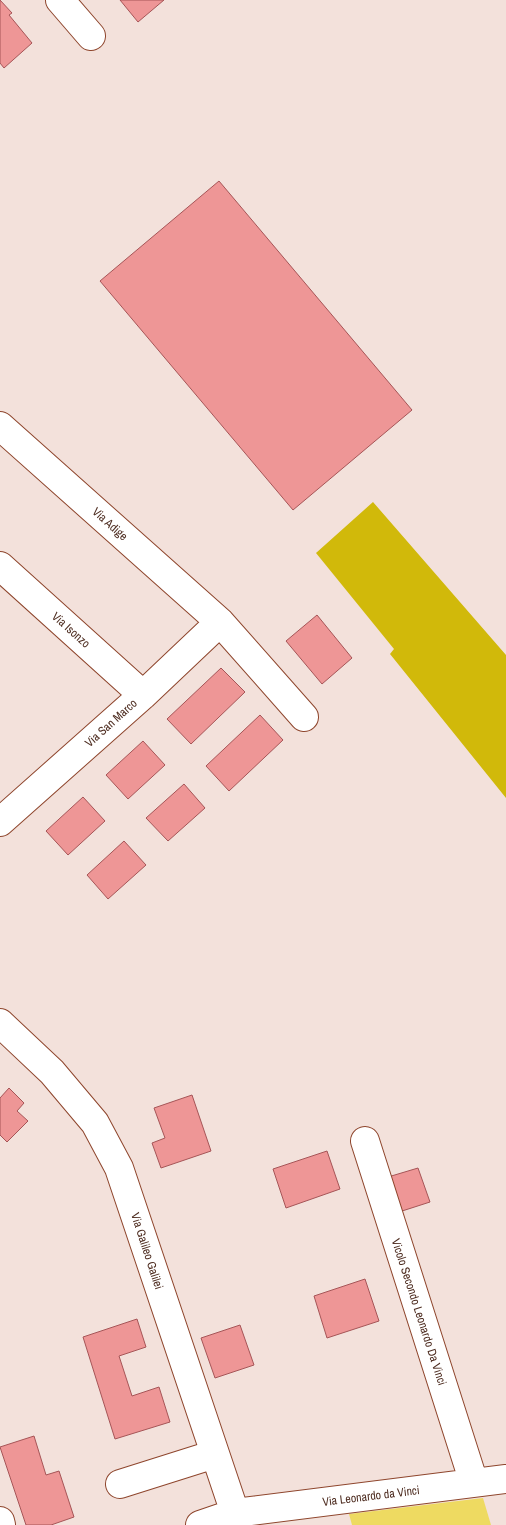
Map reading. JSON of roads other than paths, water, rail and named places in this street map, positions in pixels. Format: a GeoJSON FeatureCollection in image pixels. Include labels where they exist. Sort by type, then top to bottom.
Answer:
{"type":"FeatureCollection","features":[{"type":"Feature","properties":{"kind":"street"},"geometry":{"type":"LineString","coordinates":[[60,0],[90,36]]}},
{"type":"Feature","properties":{"kind":"street","name":"Via Adige"},"geometry":{"type":"LineString","coordinates":[[0,426],[220,622],[304,717]]}},
{"type":"Feature","properties":{"kind":"street","name":"Via Isonzo"},"geometry":{"type":"LineString","coordinates":[[0,566],[143,695]]}},
{"type":"Feature","properties":{"kind":"street","name":"Via San Marco"},"geometry":{"type":"LineString","coordinates":[[5,809],[143,695],[220,622]]}},
{"type":"Feature","properties":{"kind":"street","name":"Via Galileo Galilei"},"geometry":{"type":"LineString","coordinates":[[0,1023],[52,1072],[95,1123],[120,1168],[237,1519]]}},
{"type":"Feature","properties":{"kind":"street","name":"Vicolo Secondo Leonardo Da Vinci"},"geometry":{"type":"LineString","coordinates":[[365,1141],[474,1483]]}},
{"type":"Feature","properties":{"kind":"street"},"geometry":{"type":"LineString","coordinates":[[120,1484],[214,1454]]}},
{"type":"Feature","properties":{"kind":"street","name":"Via Leonardo da Vinci"},"geometry":{"type":"LineString","coordinates":[[200,1525],[506,1478]]}},
{"type":"Feature","properties":{"kind":"street"},"geometry":{"type":"LineString","coordinates":[[0,1521],[1,1525]]}}]}
